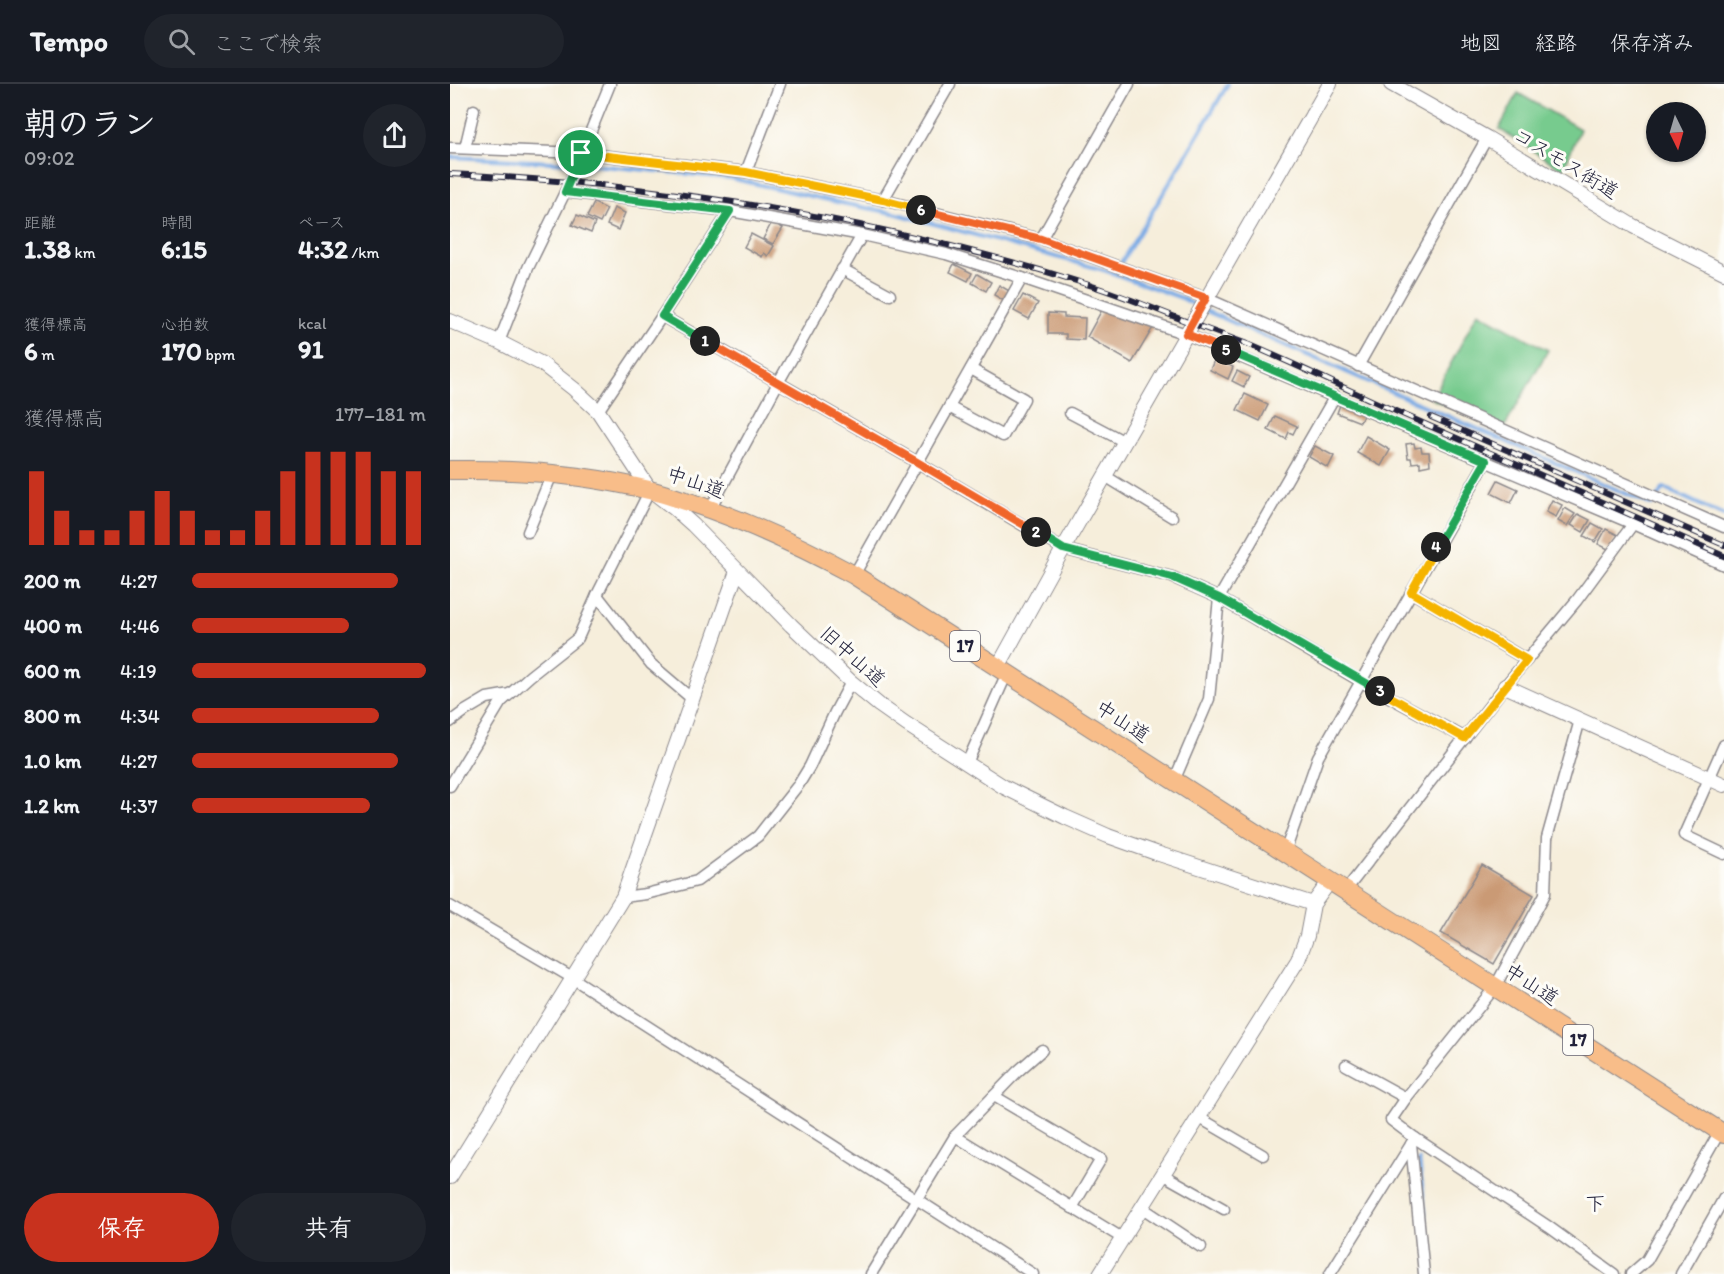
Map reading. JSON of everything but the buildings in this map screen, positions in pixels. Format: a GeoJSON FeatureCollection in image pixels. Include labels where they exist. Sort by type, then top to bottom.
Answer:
{"type":"FeatureCollection","features":[{"type":"Feature","properties":{"kind":"highway","name":"中山道"},"geometry":{"type":"LineString","coordinates":[[450,470],[492,469],[552,474],[650,490],[710,509],[816,554],[854,575],[1722,1132]]}},
{"type":"Feature","properties":{"kind":"street"},"geometry":{"type":"LineString","coordinates":[[500,342],[528,268],[565,192],[610,84]]}},
{"type":"Feature","properties":{"kind":"street"},"geometry":{"type":"LineString","coordinates":[[746,172],[780,84]]}},
{"type":"Feature","properties":{"kind":"street"},"geometry":{"type":"LineString","coordinates":[[883,200],[950,84]]}},
{"type":"Feature","properties":{"kind":"street"},"geometry":{"type":"LineString","coordinates":[[1041,239],[1129,84]]}},
{"type":"Feature","properties":{"kind":"street"},"geometry":{"type":"LineString","coordinates":[[967,763],[1002,670],[1063,549],[1330,84]]}},
{"type":"Feature","properties":{"kind":"street","name":"コスモス街道"},"geometry":{"type":"LineString","coordinates":[[1390,84],[1487,138],[1633,226],[1724,272]]}},
{"type":"Feature","properties":{"kind":"street"},"geometry":{"type":"LineString","coordinates":[[465,148],[474,110]]}},
{"type":"Feature","properties":{"kind":"street"},"geometry":{"type":"LineString","coordinates":[[1358,366],[1487,138]]}},
{"type":"Feature","properties":{"kind":"street"},"geometry":{"type":"LineString","coordinates":[[450,148],[581,153],[746,172],[883,200],[1041,239],[1206,298],[1724,527]]}},
{"type":"Feature","properties":{"kind":"street"},"geometry":{"type":"LineString","coordinates":[[565,192],[730,211],[862,235],[946,254],[1022,278],[1186,334],[1335,396],[1724,565]]}},
{"type":"Feature","properties":{"kind":"street"},"geometry":{"type":"LineString","coordinates":[[598,411],[730,211]]}},
{"type":"Feature","properties":{"kind":"street"},"geometry":{"type":"LineString","coordinates":[[710,509],[862,235]]}},
{"type":"Feature","properties":{"kind":"street"},"geometry":{"type":"LineString","coordinates":[[842,269],[890,295]]}},
{"type":"Feature","properties":{"kind":"street"},"geometry":{"type":"LineString","coordinates":[[854,575],[1022,278]]}},
{"type":"Feature","properties":{"kind":"street"},"geometry":{"type":"LineString","coordinates":[[662,316],[917,462],[1063,549],[1172,577],[1219,598],[1360,681],[1464,738]]}},
{"type":"Feature","properties":{"kind":"street","name":"旧中山道"},"geometry":{"type":"LineString","coordinates":[[450,321],[500,342],[542,364],[598,411],[650,490],[693,525],[791,625],[851,682],[879,705],[1004,787],[1065,817],[1108,836],[1156,853],[1313,904]]}},
{"type":"Feature","properties":{"kind":"street"},"geometry":{"type":"LineString","coordinates":[[949,407],[1003,436],[1024,399],[971,369]]}},
{"type":"Feature","properties":{"kind":"street"},"geometry":{"type":"LineString","coordinates":[[1174,781],[1209,699],[1219,598],[1335,396]]}},
{"type":"Feature","properties":{"kind":"street"},"geometry":{"type":"LineString","coordinates":[[1070,413],[1125,442]]}},
{"type":"Feature","properties":{"kind":"street"},"geometry":{"type":"LineString","coordinates":[[1285,852],[1318,757],[1486,461]]}},
{"type":"Feature","properties":{"kind":"street"},"geometry":{"type":"LineString","coordinates":[[528,532],[552,474]]}},
{"type":"Feature","properties":{"kind":"street"},"geometry":{"type":"LineString","coordinates":[[1105,476],[1172,517]]}},
{"type":"Feature","properties":{"kind":"street"},"geometry":{"type":"LineString","coordinates":[[450,786],[501,702],[578,638],[650,490]]}},
{"type":"Feature","properties":{"kind":"street"},"geometry":{"type":"LineString","coordinates":[[1100,1274],[1298,960],[1307,936],[1313,904],[1338,885],[1464,738],[1577,600],[1633,524]]}},
{"type":"Feature","properties":{"kind":"street"},"geometry":{"type":"LineString","coordinates":[[450,1177],[623,897],[737,571]]}},
{"type":"Feature","properties":{"kind":"street"},"geometry":{"type":"LineString","coordinates":[[1411,592],[1527,660]]}},
{"type":"Feature","properties":{"kind":"street"},"geometry":{"type":"LineString","coordinates":[[597,595],[651,664],[691,698]]}},
{"type":"Feature","properties":{"kind":"street"},"geometry":{"type":"LineString","coordinates":[[623,897],[697,882],[758,836],[799,784],[810,766],[851,682]]}},
{"type":"Feature","properties":{"kind":"street"},"geometry":{"type":"LineString","coordinates":[[1505,686],[1724,785]]}},
{"type":"Feature","properties":{"kind":"street"},"geometry":{"type":"LineString","coordinates":[[450,722],[488,698],[510,694]]}},
{"type":"Feature","properties":{"kind":"street"},"geometry":{"type":"LineString","coordinates":[[1580,720],[1547,838],[1545,894],[1495,987],[1391,1120],[1413,1141],[1549,1227],[1614,1274]]}},
{"type":"Feature","properties":{"kind":"street"},"geometry":{"type":"LineString","coordinates":[[1724,745],[1684,835],[1724,854]]}},
{"type":"Feature","properties":{"kind":"street"},"geometry":{"type":"LineString","coordinates":[[450,906],[574,979],[1033,1274]]}},
{"type":"Feature","properties":{"kind":"street"},"geometry":{"type":"LineString","coordinates":[[871,1274],[955,1136],[1042,1050]]}},
{"type":"Feature","properties":{"kind":"street"},"geometry":{"type":"LineString","coordinates":[[1346,1065],[1406,1098]]}},
{"type":"Feature","properties":{"kind":"street"},"geometry":{"type":"LineString","coordinates":[[994,1096],[1101,1159],[1072,1208]]}},
{"type":"Feature","properties":{"kind":"street"},"geometry":{"type":"LineString","coordinates":[[1198,1117],[1263,1155]]}},
{"type":"Feature","properties":{"kind":"street"},"geometry":{"type":"LineString","coordinates":[[1631,1274],[1647,1260],[1722,1132]]}},
{"type":"Feature","properties":{"kind":"street"},"geometry":{"type":"LineString","coordinates":[[955,1136],[1122,1238]]}},
{"type":"Feature","properties":{"kind":"street"},"geometry":{"type":"LineString","coordinates":[[1330,1274],[1413,1141]]}},
{"type":"Feature","properties":{"kind":"street"},"geometry":{"type":"LineString","coordinates":[[1413,1141],[1424,1274]]}},
{"type":"Feature","properties":{"kind":"street"},"geometry":{"type":"LineString","coordinates":[[1162,1174],[1224,1209]]}},
{"type":"Feature","properties":{"kind":"street"},"geometry":{"type":"LineString","coordinates":[[1681,1274],[1724,1198]]}},
{"type":"Feature","properties":{"kind":"street"},"geometry":{"type":"LineString","coordinates":[[1141,1207],[1201,1247]]}},
{"type":"Feature","properties":{"kind":"green space"},"geometry":{"type":"Polygon","coordinates":[[[1518,93],[1580,129],[1563,170],[1499,129],[1518,93]]]}},
{"type":"Feature","properties":{"kind":"green space"},"geometry":{"type":"Polygon","coordinates":[[[1478,312],[1548,350],[1503,430],[1432,399],[1478,312]]]}},
{"type":"Feature","properties":{"kind":"waterway"},"geometry":{"type":"LineString","coordinates":[[1114,274],[1228,84]]}},
{"type":"Feature","properties":{"kind":"waterway"},"geometry":{"type":"LineString","coordinates":[[450,157],[572,163]]}},
{"type":"Feature","properties":{"kind":"waterway"},"geometry":{"type":"LineString","coordinates":[[583,164],[730,178],[894,213],[1104,270],[1182,298],[1198,307]]}},
{"type":"Feature","properties":{"kind":"waterway"},"geometry":{"type":"LineString","coordinates":[[1204,310],[1652,505],[1664,488],[1724,516]]}},
{"type":"Feature","properties":{"kind":"waterway"},"geometry":{"type":"LineString","coordinates":[[1419,1160],[1432,1274]]}},
{"type":"Feature","properties":{"kind":"railway"},"geometry":{"type":"LineString","coordinates":[[450,174],[612,186],[772,208],[930,241],[1086,284],[1250,345],[1724,556]]}},
{"type":"Feature","properties":{"kind":"railway"},"geometry":{"type":"LineString","coordinates":[[1431,417],[1724,545]]}},
{"type":"Feature","properties":{"kind":"district","name":"下"},"geometry":{"type":"Point","coordinates":[1595,1204]}},
{"type":"Feature","properties":{"kind":"route"},"geometry":{"type":"LineString","coordinates":[[581,153],[746,172],[883,200],[1041,239],[1206,298],[1186,334],[1486,461],[1411,592],[1527,660],[1464,738],[1360,681],[1219,598],[1172,577],[1063,549],[917,462],[662,316],[730,211],[565,192],[581,153]]}}]}
